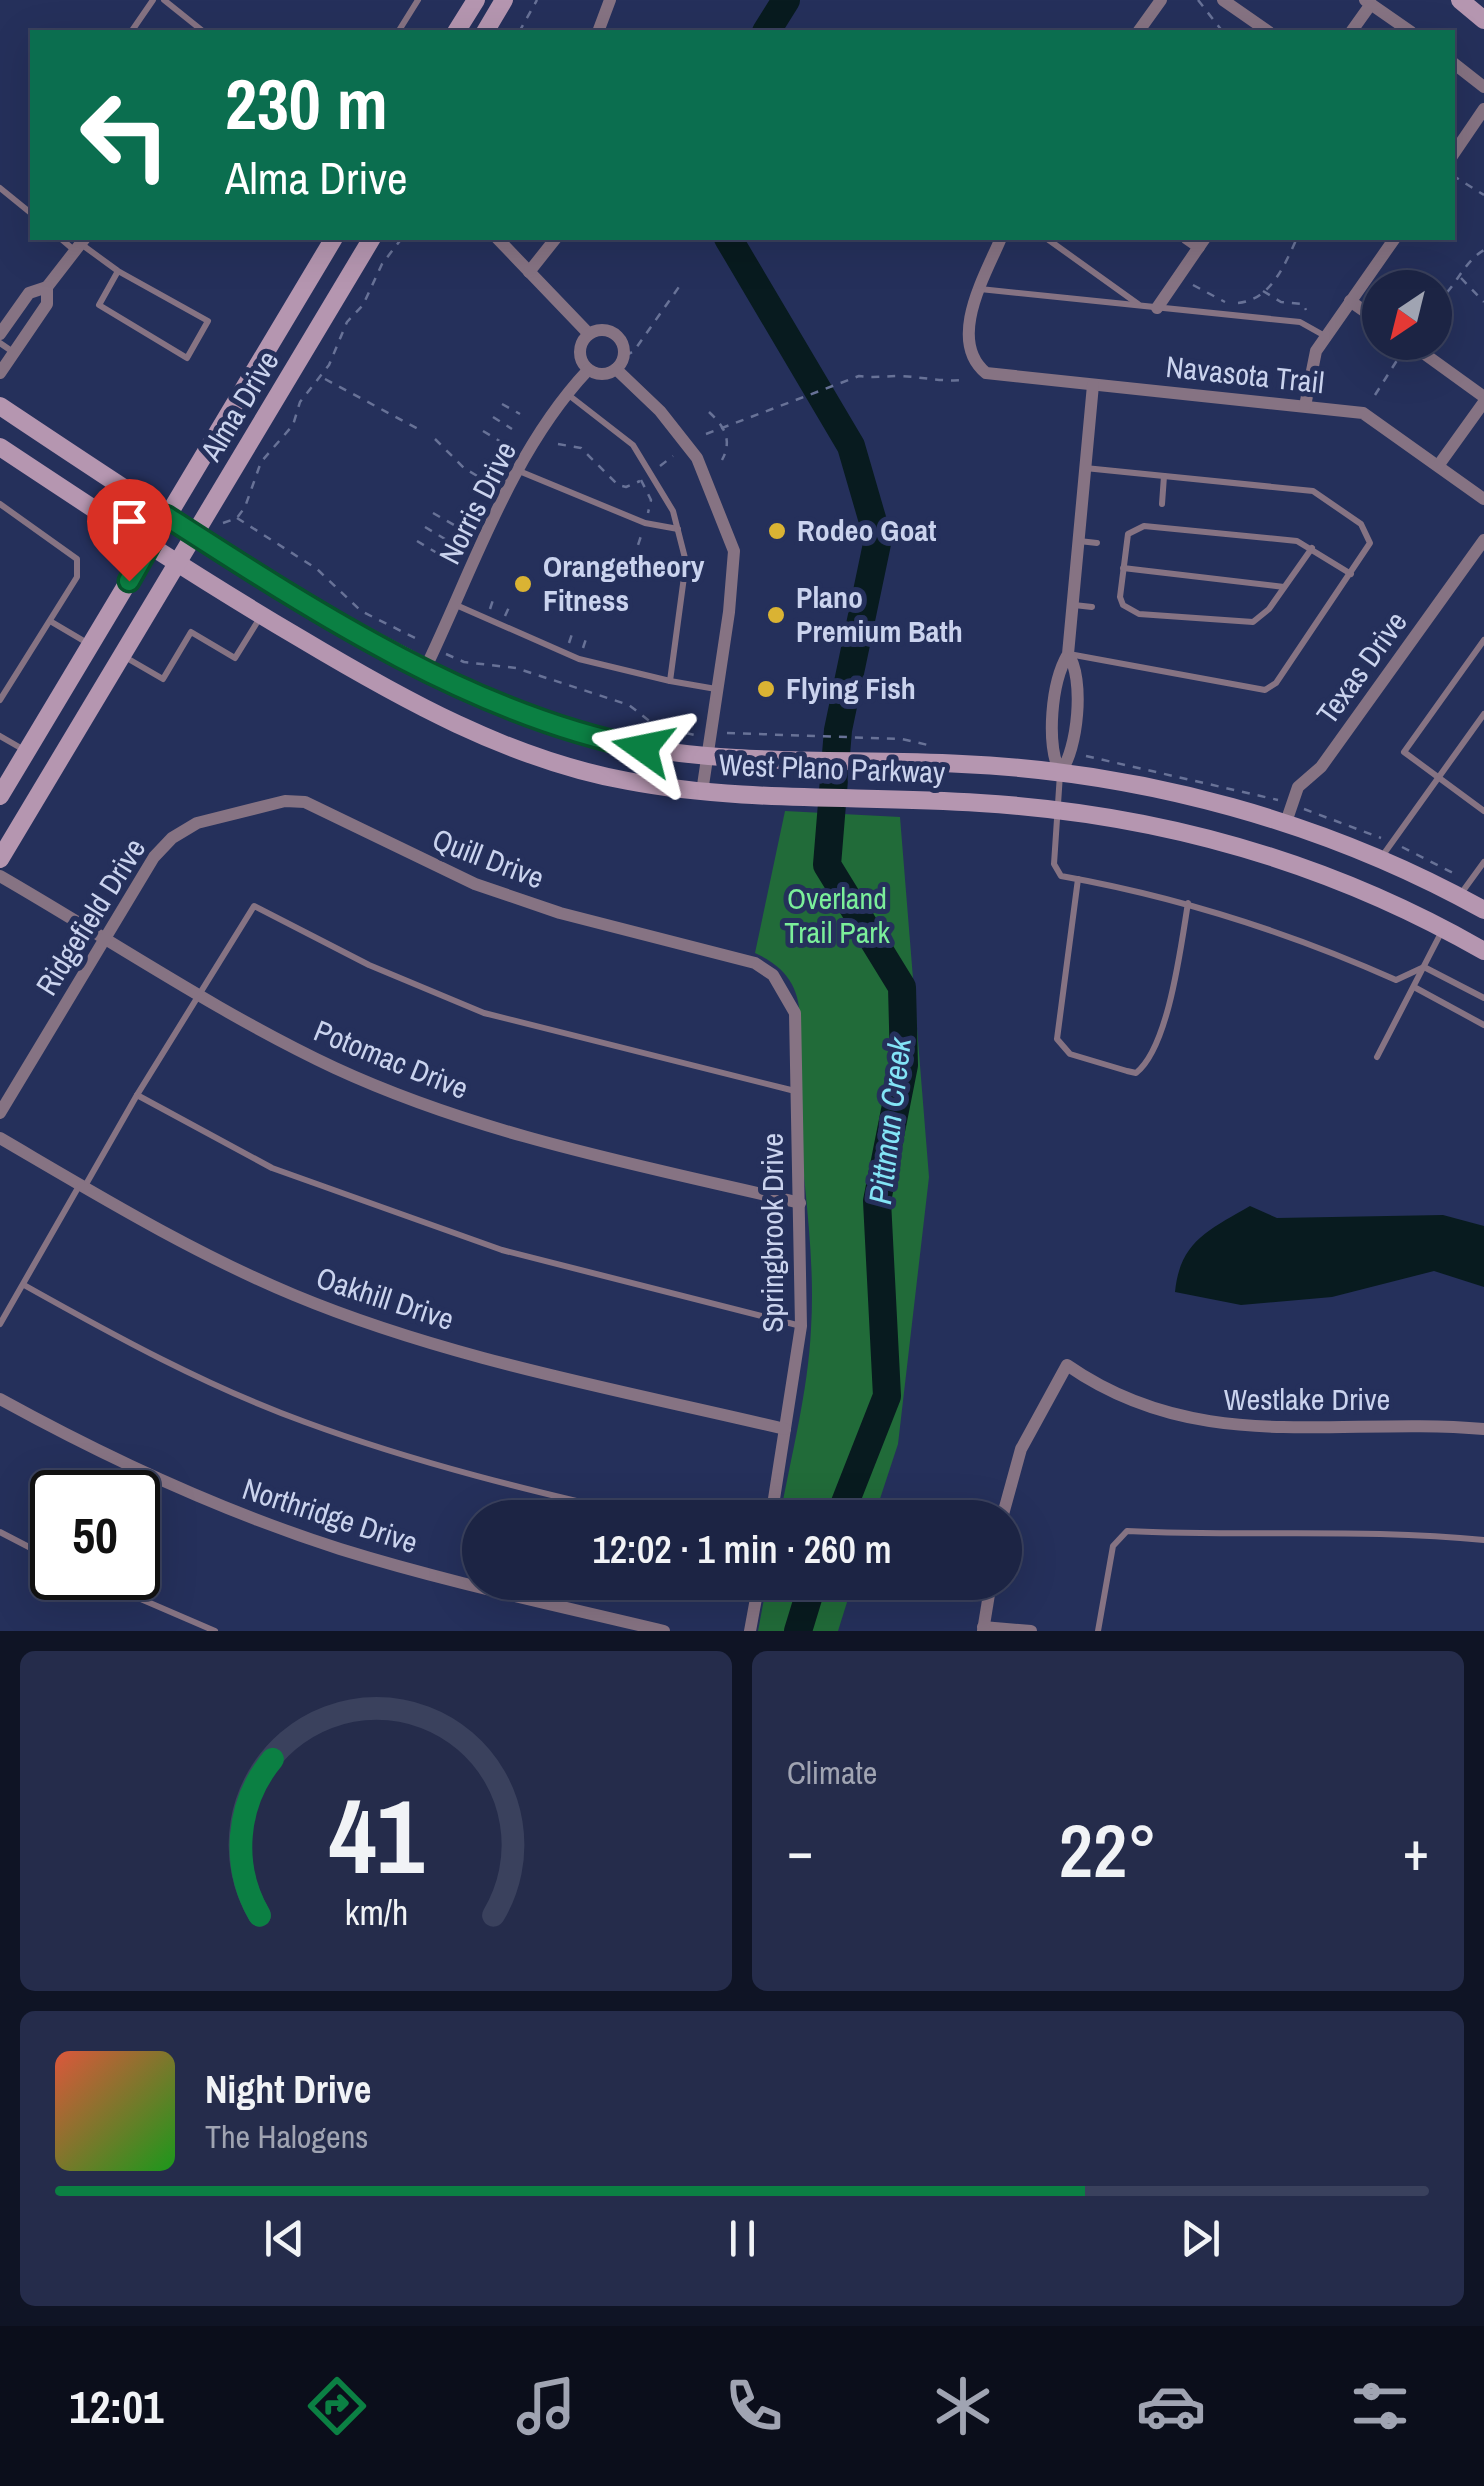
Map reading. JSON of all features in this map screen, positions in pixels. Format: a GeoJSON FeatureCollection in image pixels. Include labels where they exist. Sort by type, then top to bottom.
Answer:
{"type":"FeatureCollection","features":[{"type":"Feature","properties":{"kind":"main road"},"geometry":{"type":"LineString","coordinates":[[457,30],[476,0]]}},
{"type":"Feature","properties":{"kind":"main road"},"geometry":{"type":"LineString","coordinates":[[486,30],[504,0]]}},
{"type":"Feature","properties":{"kind":"main road"},"geometry":{"type":"LineString","coordinates":[[1460,0],[1484,20]]}},
{"type":"Feature","properties":{"kind":"main road","name":"Alma Drive"},"geometry":{"type":"LineString","coordinates":[[0,796],[333,240]]}},
{"type":"Feature","properties":{"kind":"main road","name":"Alma Drive"},"geometry":{"type":"LineString","coordinates":[[0,859],[371,240]]}},
{"type":"Feature","properties":{"kind":"main road","name":"West Plano Parkway"},"geometry":{"type":"LineString","coordinates":[[0,406],[194,534],[426,667],[518,711],[586,736],[643,748],[708,745],[803,761],[978,764],[1060,772],[1219,803],[1379,860],[1484,910]]}},
{"type":"Feature","properties":{"kind":"main road","name":"West Plano Parkway"},"geometry":{"type":"LineString","coordinates":[[0,447],[176,565],[261,616],[409,699],[480,733],[567,766],[627,781],[702,792],[1057,809],[1183,830],[1302,866],[1366,891],[1484,951]]}},
{"type":"Feature","properties":{"kind":"main road"},"geometry":{"type":"LineString","coordinates":[[409,699],[426,667]]}},
{"type":"Feature","properties":{"kind":"main road"},"geometry":{"type":"LineString","coordinates":[[1366,891],[1379,860]]}},
{"type":"Feature","properties":{"kind":"main road"},"geometry":{"type":"LineString","coordinates":[[1443,928],[1459,896]]}},
{"type":"Feature","properties":{"kind":"street"},"geometry":{"type":"LineString","coordinates":[[599,30],[610,0]]}},
{"type":"Feature","properties":{"kind":"street"},"geometry":{"type":"LineString","coordinates":[[1139,30],[1160,0]]}},
{"type":"Feature","properties":{"kind":"street"},"geometry":{"type":"LineString","coordinates":[[1224,0],[1267,30]]}},
{"type":"Feature","properties":{"kind":"street"},"geometry":{"type":"LineString","coordinates":[[1352,30],[1368,2],[1408,30]]}},
{"type":"Feature","properties":{"kind":"street"},"geometry":{"type":"LineString","coordinates":[[1455,64],[1484,86]]}},
{"type":"Feature","properties":{"kind":"street"},"geometry":{"type":"LineString","coordinates":[[1455,152],[1484,108]]}},
{"type":"Feature","properties":{"kind":"street"},"geometry":{"type":"LineString","coordinates":[[499,240],[589,334]]}},
{"type":"Feature","properties":{"kind":"street"},"geometry":{"type":"LineString","coordinates":[[529,272],[554,240]]}},
{"type":"Feature","properties":{"kind":"street"},"geometry":{"type":"LineString","coordinates":[[980,289],[1000,240]]}},
{"type":"Feature","properties":{"kind":"street"},"geometry":{"type":"LineString","coordinates":[[1305,406],[1309,368],[1325,336],[1394,240]]}},
{"type":"Feature","properties":{"kind":"street"},"geometry":{"type":"LineString","coordinates":[[1158,308],[1202,242]]}},
{"type":"Feature","properties":{"kind":"street"},"geometry":{"type":"LineString","coordinates":[[0,334],[29,293],[47,287],[80,244]]}},
{"type":"Feature","properties":{"kind":"street"},"geometry":{"type":"LineString","coordinates":[[0,373],[47,304],[47,287]]}},
{"type":"Feature","properties":{"kind":"street","name":"Navasota Trail"},"geometry":{"type":"LineString","coordinates":[[980,289],[970,330],[978,366],[990,374],[1368,416],[1484,498]]}},
{"type":"Feature","properties":{"kind":"street"},"geometry":{"type":"LineString","coordinates":[[1350,301],[1362,309]]}},
{"type":"Feature","properties":{"kind":"street"},"geometry":{"type":"LineString","coordinates":[[620,363],[602,374],[588,370],[580,352],[589,334],[604,330],[617,336],[620,363],[697,458],[734,551],[702,792]]}},
{"type":"Feature","properties":{"kind":"street"},"geometry":{"type":"LineString","coordinates":[[1427,360],[1484,400],[1438,466]]}},
{"type":"Feature","properties":{"kind":"street","name":"Norris Drive"},"geometry":{"type":"LineString","coordinates":[[426,667],[519,471],[566,393],[588,370]]}},
{"type":"Feature","properties":{"kind":"street"},"geometry":{"type":"LineString","coordinates":[[1068,654],[1078,680],[1072,758],[1060,772],[1052,756],[1058,679],[1068,654],[1093,385]]}},
{"type":"Feature","properties":{"kind":"street","name":"Texas Drive"},"geometry":{"type":"LineString","coordinates":[[1285,825],[1298,788],[1322,767],[1484,540]]}},
{"type":"Feature","properties":{"kind":"street","name":"Quill Drive"},"geometry":{"type":"LineString","coordinates":[[212,818],[285,801],[306,802],[475,884],[560,913],[755,963]]}},
{"type":"Feature","properties":{"kind":"street","name":"Ridgefield Drive"},"geometry":{"type":"LineString","coordinates":[[0,1112],[154,857],[172,838],[212,818]]}},
{"type":"Feature","properties":{"kind":"street","name":"Potomac Drive"},"geometry":{"type":"LineString","coordinates":[[0,876],[198,994],[337,1069],[438,1109],[538,1140],[800,1203]]}},
{"type":"Feature","properties":{"kind":"street","name":"Springbrook Drive"},"geometry":{"type":"LineString","coordinates":[[755,963],[773,974],[795,1013],[800,1326],[774,1500]]}},
{"type":"Feature","properties":{"kind":"street","name":"Oakhill Drive"},"geometry":{"type":"LineString","coordinates":[[0,1138],[209,1256],[360,1320],[460,1350],[784,1430]]}},
{"type":"Feature","properties":{"kind":"street","name":"Westlake Drive"},"geometry":{"type":"LineString","coordinates":[[1007,1500],[1020,1449],[1067,1365],[1123,1398],[1210,1424],[1254,1429],[1429,1424],[1484,1429]]}},
{"type":"Feature","properties":{"kind":"street","name":"Northridge Drive"},"geometry":{"type":"LineString","coordinates":[[0,1399],[134,1469],[236,1512],[434,1575],[664,1631]]}},
{"type":"Feature","properties":{"kind":"street"},"geometry":{"type":"LineString","coordinates":[[750,1631],[756,1600]]}},
{"type":"Feature","properties":{"kind":"street"},"geometry":{"type":"LineString","coordinates":[[988,1600],[983,1629],[1031,1631]]}},
{"type":"Feature","properties":{"kind":"lane"},"geometry":{"type":"LineString","coordinates":[[132,30],[153,0]]}},
{"type":"Feature","properties":{"kind":"lane"},"geometry":{"type":"LineString","coordinates":[[164,0],[202,30]]}},
{"type":"Feature","properties":{"kind":"lane"},"geometry":{"type":"LineString","coordinates":[[399,30],[418,0]]}},
{"type":"Feature","properties":{"kind":"lane"},"geometry":{"type":"LineString","coordinates":[[0,188],[30,212]]}},
{"type":"Feature","properties":{"kind":"lane"},"geometry":{"type":"LineString","coordinates":[[1049,240],[1140,306]]}},
{"type":"Feature","properties":{"kind":"lane"},"geometry":{"type":"LineString","coordinates":[[80,244],[118,271],[208,321],[187,358],[98,305],[118,271]]}},
{"type":"Feature","properties":{"kind":"lane"},"geometry":{"type":"LineString","coordinates":[[980,289],[1300,322],[1325,336]]}},
{"type":"Feature","properties":{"kind":"lane"},"geometry":{"type":"LineString","coordinates":[[0,343],[14,352]]}},
{"type":"Feature","properties":{"kind":"lane"},"geometry":{"type":"LineString","coordinates":[[566,393],[633,445],[673,511],[686,562],[670,681]]}},
{"type":"Feature","properties":{"kind":"lane"},"geometry":{"type":"LineString","coordinates":[[1068,654],[1265,690],[1276,683],[1368,549],[1369,536],[1362,524],[1318,494],[1085,468]]}},
{"type":"Feature","properties":{"kind":"lane"},"geometry":{"type":"LineString","coordinates":[[519,471],[645,523],[678,529]]}},
{"type":"Feature","properties":{"kind":"lane"},"geometry":{"type":"LineString","coordinates":[[1162,504],[1164,476]]}},
{"type":"Feature","properties":{"kind":"lane"},"geometry":{"type":"LineString","coordinates":[[0,504],[77,559],[77,577],[0,700]]}},
{"type":"Feature","properties":{"kind":"lane"},"geometry":{"type":"LineString","coordinates":[[1312,548],[1253,622],[1139,614],[1123,605],[1120,597],[1128,534],[1144,526],[1280,538],[1312,548],[1351,574]]}},
{"type":"Feature","properties":{"kind":"lane"},"geometry":{"type":"LineString","coordinates":[[1078,541],[1098,543]]}},
{"type":"Feature","properties":{"kind":"lane"},"geometry":{"type":"LineString","coordinates":[[1122,568],[1284,587]]}},
{"type":"Feature","properties":{"kind":"lane"},"geometry":{"type":"LineString","coordinates":[[455,605],[579,659],[717,690]]}},
{"type":"Feature","properties":{"kind":"lane"},"geometry":{"type":"LineString","coordinates":[[1072,605],[1092,607]]}},
{"type":"Feature","properties":{"kind":"lane"},"geometry":{"type":"LineString","coordinates":[[122,655],[163,679],[191,632],[235,658],[261,616]]}},
{"type":"Feature","properties":{"kind":"lane"},"geometry":{"type":"LineString","coordinates":[[50,621],[90,645]]}},
{"type":"Feature","properties":{"kind":"lane"},"geometry":{"type":"LineString","coordinates":[[1484,640],[1404,752],[1484,811]]}},
{"type":"Feature","properties":{"kind":"lane"},"geometry":{"type":"LineString","coordinates":[[1379,860],[1484,714]]}},
{"type":"Feature","properties":{"kind":"lane"},"geometry":{"type":"LineString","coordinates":[[0,736],[27,752]]}},
{"type":"Feature","properties":{"kind":"lane"},"geometry":{"type":"LineString","coordinates":[[1060,772],[1055,870],[1078,879],[1188,903],[1307,940],[1396,980],[1424,967]]}},
{"type":"Feature","properties":{"kind":"lane"},"geometry":{"type":"LineString","coordinates":[[1459,896],[1484,862]]}},
{"type":"Feature","properties":{"kind":"lane"},"geometry":{"type":"LineString","coordinates":[[1078,879],[1058,1038],[1070,1054],[1136,1073],[1149,1058],[1172,987],[1188,903]]}},
{"type":"Feature","properties":{"kind":"lane"},"geometry":{"type":"LineString","coordinates":[[0,1324],[249,908],[260,906],[369,965],[484,1013],[797,1092]]}},
{"type":"Feature","properties":{"kind":"lane"},"geometry":{"type":"LineString","coordinates":[[1377,1057],[1443,928]]}},
{"type":"Feature","properties":{"kind":"lane"},"geometry":{"type":"LineString","coordinates":[[1424,967],[1484,998]]}},
{"type":"Feature","properties":{"kind":"lane"},"geometry":{"type":"LineString","coordinates":[[1414,987],[1484,1025]]}},
{"type":"Feature","properties":{"kind":"lane"},"geometry":{"type":"LineString","coordinates":[[137,1095],[272,1168],[502,1250],[800,1326]]}},
{"type":"Feature","properties":{"kind":"lane"},"geometry":{"type":"LineString","coordinates":[[24,1285],[144,1351],[303,1422],[396,1452],[581,1500]]}},
{"type":"Feature","properties":{"kind":"lane"},"geometry":{"type":"LineString","coordinates":[[1098,1631],[1113,1546],[1128,1531],[1350,1537],[1426,1534],[1484,1540]]}},
{"type":"Feature","properties":{"kind":"lane"},"geometry":{"type":"LineString","coordinates":[[0,1532],[30,1548]]}},
{"type":"Feature","properties":{"kind":"lane"},"geometry":{"type":"LineString","coordinates":[[143,1600],[215,1631]]}},
{"type":"Feature","properties":{"kind":"path"},"geometry":{"type":"LineString","coordinates":[[520,30],[538,0]]}},
{"type":"Feature","properties":{"kind":"path"},"geometry":{"type":"LineString","coordinates":[[1198,0],[1221,30]]}},
{"type":"Feature","properties":{"kind":"path"},"geometry":{"type":"LineString","coordinates":[[1455,177],[1484,196]]}},
{"type":"Feature","properties":{"kind":"path"},"geometry":{"type":"LineString","coordinates":[[217,525],[236,518],[251,494],[261,462],[284,438],[300,402],[322,377],[347,322],[362,305],[382,264],[400,240]]}},
{"type":"Feature","properties":{"kind":"path"},"geometry":{"type":"LineString","coordinates":[[1188,281],[1225,302],[1248,302],[1285,266],[1295,240]]}},
{"type":"Feature","properties":{"kind":"path"},"geometry":{"type":"LineString","coordinates":[[1452,284],[1468,262],[1484,250]]}},
{"type":"Feature","properties":{"kind":"path"},"geometry":{"type":"LineString","coordinates":[[1459,276],[1484,302]]}},
{"type":"Feature","properties":{"kind":"path"},"geometry":{"type":"LineString","coordinates":[[620,363],[634,351],[681,284]]}},
{"type":"Feature","properties":{"kind":"path"},"geometry":{"type":"LineString","coordinates":[[1263,291],[1292,305],[1303,304],[1305,312]]}},
{"type":"Feature","properties":{"kind":"path"},"geometry":{"type":"LineString","coordinates":[[1375,395],[1397,360]]}},
{"type":"Feature","properties":{"kind":"path"},"geometry":{"type":"LineString","coordinates":[[706,434],[860,376],[873,380],[904,376],[936,383],[965,380]]}},
{"type":"Feature","properties":{"kind":"path"},"geometry":{"type":"LineString","coordinates":[[322,377],[420,430]]}},
{"type":"Feature","properties":{"kind":"path"},"geometry":{"type":"LineString","coordinates":[[502,404],[520,414]]}},
{"type":"Feature","properties":{"kind":"path"},"geometry":{"type":"LineString","coordinates":[[709,412],[722,425],[728,442],[722,460]]}},
{"type":"Feature","properties":{"kind":"path"},"geometry":{"type":"LineString","coordinates":[[492,418],[512,428]]}},
{"type":"Feature","properties":{"kind":"path"},"geometry":{"type":"LineString","coordinates":[[483,431],[503,443]]}},
{"type":"Feature","properties":{"kind":"path"},"geometry":{"type":"LineString","coordinates":[[435,439],[464,468],[489,483]]}},
{"type":"Feature","properties":{"kind":"path"},"geometry":{"type":"LineString","coordinates":[[558,444],[580,448],[618,485],[626,488],[645,478]]}},
{"type":"Feature","properties":{"kind":"path"},"geometry":{"type":"LineString","coordinates":[[659,467],[673,456]]}},
{"type":"Feature","properties":{"kind":"path"},"geometry":{"type":"LineString","coordinates":[[640,482],[650,496],[647,515]]}},
{"type":"Feature","properties":{"kind":"path"},"geometry":{"type":"LineString","coordinates":[[433,514],[454,525]]}},
{"type":"Feature","properties":{"kind":"path"},"geometry":{"type":"LineString","coordinates":[[236,518],[317,569],[361,610],[464,662],[497,663],[628,705],[657,727],[708,745],[736,732],[944,746]]}},
{"type":"Feature","properties":{"kind":"path"},"geometry":{"type":"LineString","coordinates":[[425,527],[445,539]]}},
{"type":"Feature","properties":{"kind":"path"},"geometry":{"type":"LineString","coordinates":[[633,560],[642,532]]}},
{"type":"Feature","properties":{"kind":"path"},"geometry":{"type":"LineString","coordinates":[[417,541],[437,554]]}},
{"type":"Feature","properties":{"kind":"path"},"geometry":{"type":"LineString","coordinates":[[1308,810],[1382,839]]}},
{"type":"Feature","properties":{"kind":"path"},"geometry":{"type":"LineString","coordinates":[[1409,850],[1461,877]]}},
{"type":"Feature","properties":{"kind":"green space","name":"Overland Trail Park"},"geometry":{"type":"Polygon","coordinates":[[[785,811],[900,817],[929,1177],[898,1444],[880,1500],[783,1500],[811,1329],[810,1240],[797,1093],[800,1012],[789,979],[776,965],[755,953],[785,811]]]}},
{"type":"Feature","properties":{"kind":"green space"},"geometry":{"type":"Polygon","coordinates":[[[764,1600],[848,1600],[838,1631],[758,1631],[764,1600]]]}},
{"type":"Feature","properties":{"kind":"shaded area"},"geometry":{"type":"Polygon","coordinates":[[[1250,1206],[1277,1218],[1443,1215],[1484,1226],[1484,1287],[1434,1271],[1332,1297],[1241,1305],[1175,1292],[1190,1249],[1210,1230],[1250,1206]]]}},
{"type":"Feature","properties":{"kind":"waterway","name":"Pittman Creek"},"geometry":{"type":"LineString","coordinates":[[767,30],[786,0]]}},
{"type":"Feature","properties":{"kind":"waterway","name":"Pittman Creek"},"geometry":{"type":"LineString","coordinates":[[729,240],[851,446],[878,539],[838,730],[827,865],[902,987],[904,1065],[877,1201],[887,1396],[846,1500]]}},
{"type":"Feature","properties":{"kind":"waterway","name":"Pittman Creek"},"geometry":{"type":"LineString","coordinates":[[798,1631],[807,1600]]}},
{"type":"Feature","properties":{"kind":"place","name":"Rodeo Goat"},"geometry":{"type":"Point","coordinates":[777,531]}},
{"type":"Feature","properties":{"kind":"place","name":"Orangetheory Fitness"},"geometry":{"type":"Point","coordinates":[523,584]}},
{"type":"Feature","properties":{"kind":"place","name":"Plano Premium Bath"},"geometry":{"type":"Point","coordinates":[776,615]}},
{"type":"Feature","properties":{"kind":"place","name":"Flying Fish"},"geometry":{"type":"Point","coordinates":[766,689]}},
{"type":"Feature","properties":{"kind":"route"},"geometry":{"type":"LineString","coordinates":[[129,581],[166,516],[356,631],[444,676],[518,711],[586,736],[643,748]]}}]}
